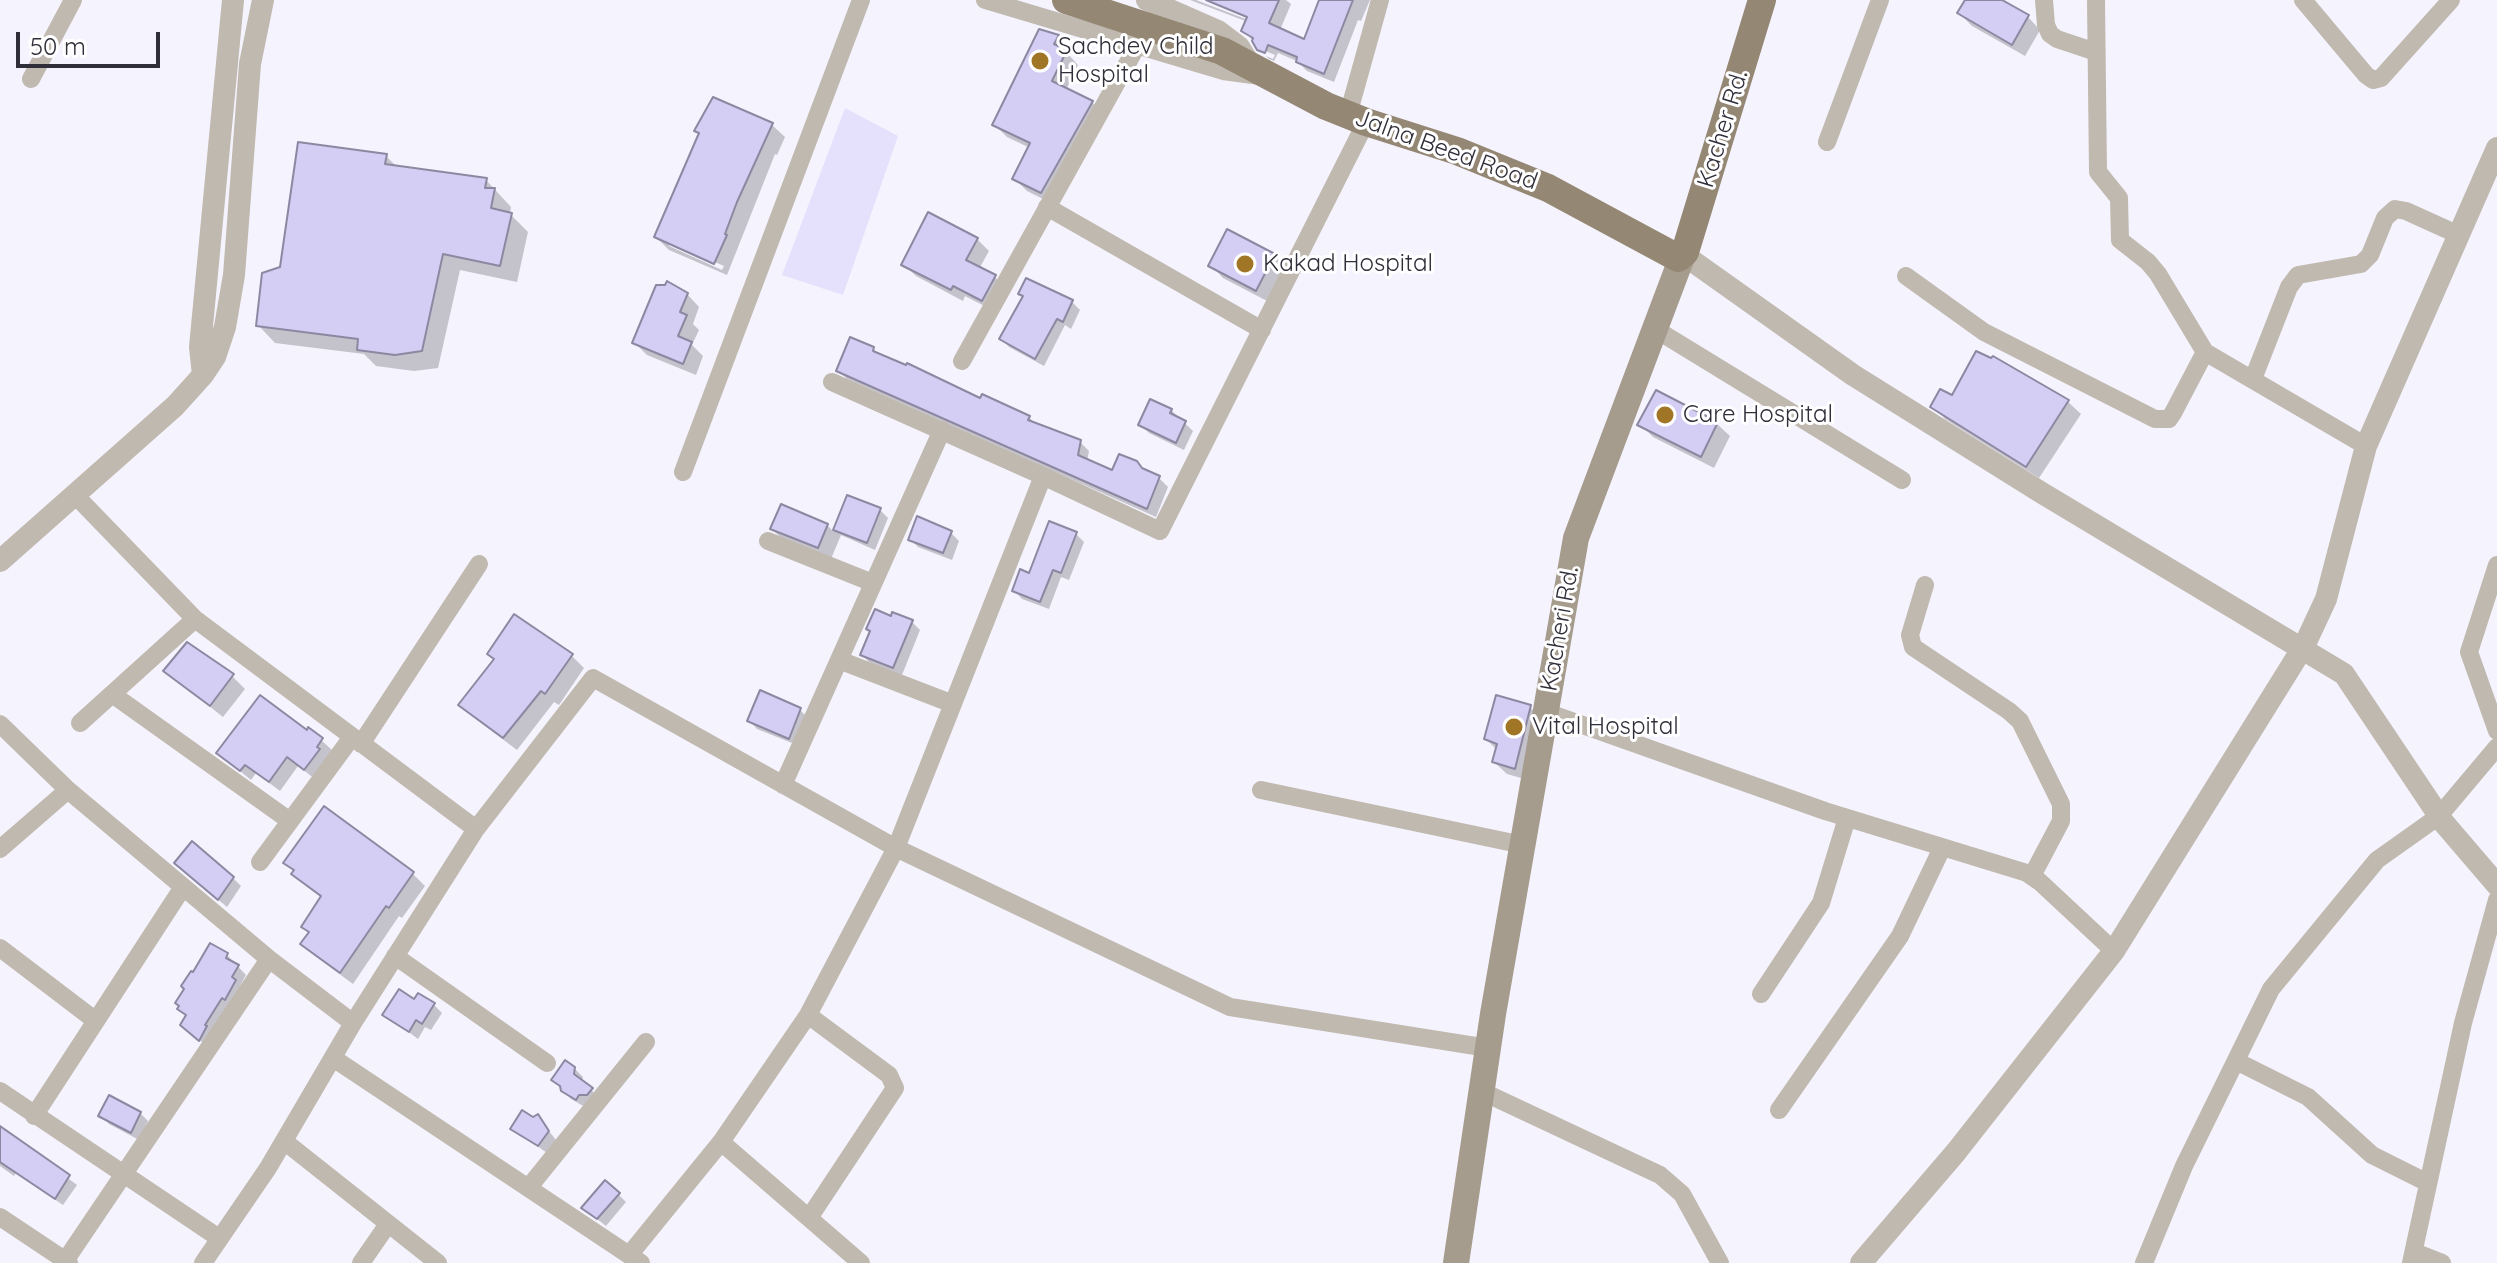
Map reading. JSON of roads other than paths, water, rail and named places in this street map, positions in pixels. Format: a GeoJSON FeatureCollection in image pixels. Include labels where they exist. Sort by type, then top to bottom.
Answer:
{"type":"FeatureCollection","features":[{"type":"Feature","properties":{"kind":"main road","name":"Jalna Beed Road"},"geometry":{"type":"LineString","coordinates":[[1066,0],[1222,51],[1357,119],[1457,151],[1548,188],[1675,258],[1683,256]]}},
{"type":"Feature","properties":{"kind":"main road","name":"Kacher Rd."},"geometry":{"type":"LineString","coordinates":[[1683,256],[1762,0]]}},
{"type":"Feature","properties":{"kind":"main road","name":"Kacheri Rd."},"geometry":{"type":"LineString","coordinates":[[1456,1263],[1493,1014],[1576,538],[1683,256]]}},
{"type":"Feature","properties":{"kind":"street"},"geometry":{"type":"LineString","coordinates":[[31,79],[73,0]]}},
{"type":"Feature","properties":{"kind":"street"},"geometry":{"type":"LineString","coordinates":[[203,375],[200,347],[233,0]]}},
{"type":"Feature","properties":{"kind":"street"},"geometry":{"type":"LineString","coordinates":[[0,561],[175,406],[215,357],[225,327],[234,275],[250,64],[263,0]]}},
{"type":"Feature","properties":{"kind":"street"},"geometry":{"type":"LineString","coordinates":[[683,472],[861,0]]}},
{"type":"Feature","properties":{"kind":"street"},"geometry":{"type":"LineString","coordinates":[[985,0],[1235,74],[1261,72]]}},
{"type":"Feature","properties":{"kind":"street"},"geometry":{"type":"LineString","coordinates":[[1147,0],[1218,31],[1239,47],[1261,72]]}},
{"type":"Feature","properties":{"kind":"street"},"geometry":{"type":"LineString","coordinates":[[832,382],[1160,531],[1262,330],[1357,119],[1380,0]]}},
{"type":"Feature","properties":{"kind":"street"},"geometry":{"type":"LineString","coordinates":[[1827,142],[1880,0]]}},
{"type":"Feature","properties":{"kind":"street"},"geometry":{"type":"LineString","coordinates":[[2044,0],[2050,34],[2096,52]]}},
{"type":"Feature","properties":{"kind":"street"},"geometry":{"type":"LineString","coordinates":[[2096,0],[2096,165],[2102,178],[2119,198],[2120,240],[2158,274],[2205,352],[2366,446]]}},
{"type":"Feature","properties":{"kind":"street"},"geometry":{"type":"LineString","coordinates":[[2303,0],[2373,80],[2381,78],[2451,0]]}},
{"type":"Feature","properties":{"kind":"street"},"geometry":{"type":"LineString","coordinates":[[962,361],[1137,46]]}},
{"type":"Feature","properties":{"kind":"street"},"geometry":{"type":"LineString","coordinates":[[1861,1263],[1956,1152],[2114,951],[2302,650],[2326,599],[2366,446],[2497,148]]}},
{"type":"Feature","properties":{"kind":"street"},"geometry":{"type":"LineString","coordinates":[[1047,207],[1262,330]]}},
{"type":"Feature","properties":{"kind":"street"},"geometry":{"type":"LineString","coordinates":[[2253,379],[2289,287],[2298,275],[2361,264],[2370,255],[2385,218],[2395,209],[2459,235]]}},
{"type":"Feature","properties":{"kind":"street"},"geometry":{"type":"LineString","coordinates":[[1683,256],[1853,375],[2042,493],[2344,674],[2439,816],[2497,885]]}},
{"type":"Feature","properties":{"kind":"street"},"geometry":{"type":"LineString","coordinates":[[1906,276],[1984,332],[2155,419],[2169,419],[2205,352]]}},
{"type":"Feature","properties":{"kind":"street"},"geometry":{"type":"LineString","coordinates":[[1655,329],[1902,480]]}},
{"type":"Feature","properties":{"kind":"street"},"geometry":{"type":"LineString","coordinates":[[783,785],[942,430]]}},
{"type":"Feature","properties":{"kind":"street"},"geometry":{"type":"LineString","coordinates":[[333,1058],[636,1258],[808,1015],[896,848],[1043,476]]}},
{"type":"Feature","properties":{"kind":"street"},"geometry":{"type":"LineString","coordinates":[[75,495],[195,619],[476,829]]}},
{"type":"Feature","properties":{"kind":"street"},"geometry":{"type":"LineString","coordinates":[[768,541],[873,583]]}},
{"type":"Feature","properties":{"kind":"street"},"geometry":{"type":"LineString","coordinates":[[260,862],[356,740],[479,564]]}},
{"type":"Feature","properties":{"kind":"street"},"geometry":{"type":"LineString","coordinates":[[2497,565],[2469,652],[2497,731]]}},
{"type":"Feature","properties":{"kind":"street"},"geometry":{"type":"LineString","coordinates":[[1925,585],[1910,635],[1913,647],[2020,721],[2059,798],[2061,821],[2032,876]]}},
{"type":"Feature","properties":{"kind":"street"},"geometry":{"type":"LineString","coordinates":[[80,723],[195,619]]}},
{"type":"Feature","properties":{"kind":"street"},"geometry":{"type":"LineString","coordinates":[[839,660],[953,704]]}},
{"type":"Feature","properties":{"kind":"street"},"geometry":{"type":"LineString","coordinates":[[203,1263],[284,1141],[353,1023],[476,829],[593,678],[896,848],[1230,1007],[1488,1048]]}},
{"type":"Feature","properties":{"kind":"street"},"geometry":{"type":"LineString","coordinates":[[112,694],[290,821]]}},
{"type":"Feature","properties":{"kind":"street"},"geometry":{"type":"LineString","coordinates":[[1546,712],[1847,818],[2032,876],[2114,951]]}},
{"type":"Feature","properties":{"kind":"street"},"geometry":{"type":"LineString","coordinates":[[0,724],[68,790],[269,959],[353,1023]]}},
{"type":"Feature","properties":{"kind":"street"},"geometry":{"type":"LineString","coordinates":[[2144,1263],[2184,1166],[2271,989],[2377,860],[2439,816],[2497,747]]}},
{"type":"Feature","properties":{"kind":"street"},"geometry":{"type":"LineString","coordinates":[[0,849],[68,790]]}},
{"type":"Feature","properties":{"kind":"street"},"geometry":{"type":"LineString","coordinates":[[1261,790],[1523,845]]}},
{"type":"Feature","properties":{"kind":"street"},"geometry":{"type":"LineString","coordinates":[[1761,994],[1821,903],[1847,818]]}},
{"type":"Feature","properties":{"kind":"street"},"geometry":{"type":"LineString","coordinates":[[1779,1110],[1900,936],[1942,848]]}},
{"type":"Feature","properties":{"kind":"street"},"geometry":{"type":"LineString","coordinates":[[34,1116],[183,887]]}},
{"type":"Feature","properties":{"kind":"street"},"geometry":{"type":"LineString","coordinates":[[2442,1263],[2412,1258],[2463,1023],[2497,900]]}},
{"type":"Feature","properties":{"kind":"street"},"geometry":{"type":"LineString","coordinates":[[0,948],[96,1021]]}},
{"type":"Feature","properties":{"kind":"street"},"geometry":{"type":"LineString","coordinates":[[395,956],[547,1063]]}},
{"type":"Feature","properties":{"kind":"street"},"geometry":{"type":"LineString","coordinates":[[0,1217],[67,1262],[269,959]]}},
{"type":"Feature","properties":{"kind":"street"},"geometry":{"type":"LineString","coordinates":[[808,1015],[889,1075],[895,1088],[809,1218]]}},
{"type":"Feature","properties":{"kind":"street"},"geometry":{"type":"LineString","coordinates":[[529,1187],[646,1042]]}},
{"type":"Feature","properties":{"kind":"street"},"geometry":{"type":"LineString","coordinates":[[2236,1061],[2308,1097],[2372,1155],[2428,1183]]}},
{"type":"Feature","properties":{"kind":"street"},"geometry":{"type":"LineString","coordinates":[[0,1091],[219,1238]]}},
{"type":"Feature","properties":{"kind":"street"},"geometry":{"type":"LineString","coordinates":[[1481,1091],[1660,1175],[1682,1194],[1720,1263]]}},
{"type":"Feature","properties":{"kind":"street"},"geometry":{"type":"LineString","coordinates":[[284,1141],[438,1263]]}},
{"type":"Feature","properties":{"kind":"street"},"geometry":{"type":"LineString","coordinates":[[721,1142],[861,1263]]}},
{"type":"Feature","properties":{"kind":"street"},"geometry":{"type":"LineString","coordinates":[[361,1263],[388,1224]]}},
{"type":"Feature","properties":{"kind":"place","name":"Sachdev Child Hospital"},"geometry":{"type":"Point","coordinates":[1040,61]}},
{"type":"Feature","properties":{"kind":"place","name":"Kakad Hospital"},"geometry":{"type":"Point","coordinates":[1245,264]}},
{"type":"Feature","properties":{"kind":"place","name":"Care Hospital"},"geometry":{"type":"Point","coordinates":[1665,415]}},
{"type":"Feature","properties":{"kind":"place","name":"Vital Hospital"},"geometry":{"type":"Point","coordinates":[1514,727]}}]}
